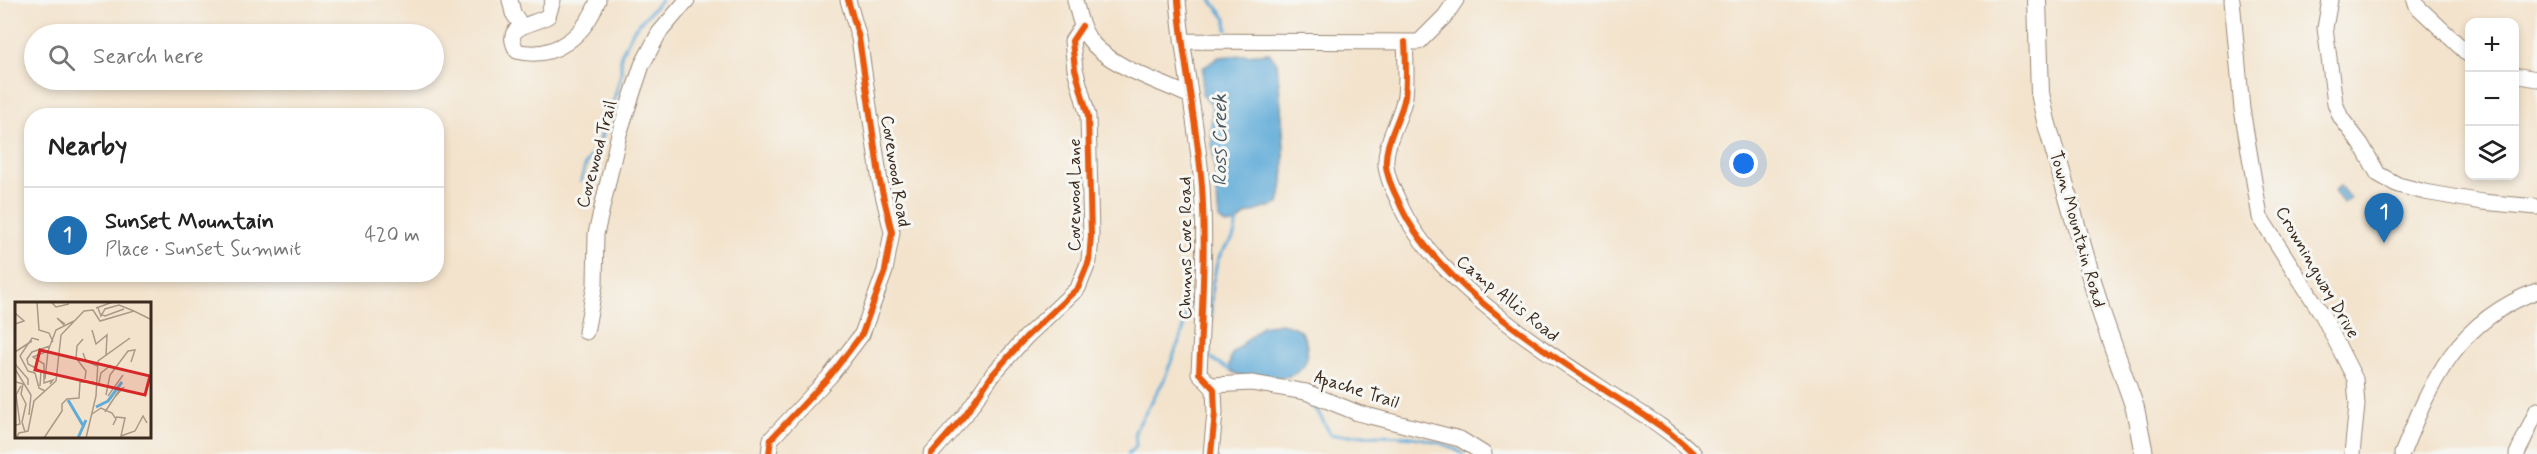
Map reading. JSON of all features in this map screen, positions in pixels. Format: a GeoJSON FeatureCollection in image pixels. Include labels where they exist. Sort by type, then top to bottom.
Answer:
{"type":"FeatureCollection","features":[{"type":"Feature","properties":{"kind":"main road","name":"Town Mountain Road"},"geometry":{"type":"LineString","coordinates":[[2037,0],[2040,93],[2046,121],[2102,315],[2135,408],[2144,454]]}},
{"type":"Feature","properties":{"kind":"street"},"geometry":{"type":"LineString","coordinates":[[510,0],[513,13],[521,25]]}},
{"type":"Feature","properties":{"kind":"street"},"geometry":{"type":"LineString","coordinates":[[553,0],[548,16],[538,23],[521,25],[513,34],[512,42],[517,51],[553,50],[582,31],[592,18],[598,0]]}},
{"type":"Feature","properties":{"kind":"street","name":"Covewood Trail"},"geometry":{"type":"LineString","coordinates":[[586,332],[595,285],[596,234],[619,134],[645,59],[658,33],[687,0]]}},
{"type":"Feature","properties":{"kind":"street","name":"Covewood Road"},"geometry":{"type":"LineString","coordinates":[[769,454],[771,439],[830,376],[862,334],[885,271],[892,232],[880,182],[859,38],[848,0]]}},
{"type":"Feature","properties":{"kind":"street"},"geometry":{"type":"LineString","coordinates":[[1074,0],[1082,26],[1090,41],[1111,59],[1190,96]]}},
{"type":"Feature","properties":{"kind":"street","name":"Chunns Cove Road"},"geometry":{"type":"LineString","coordinates":[[1178,0],[1202,184],[1204,225],[1199,373],[1213,385],[1215,413],[1211,454]]}},
{"type":"Feature","properties":{"kind":"street"},"geometry":{"type":"LineString","coordinates":[[1182,41],[1419,42],[1445,16],[1456,0]]}},
{"type":"Feature","properties":{"kind":"street","name":"Crowningway Drive"},"geometry":{"type":"LineString","coordinates":[[2232,0],[2242,109],[2260,217],[2322,314],[2355,379],[2357,405],[2352,454]]}},
{"type":"Feature","properties":{"kind":"street"},"geometry":{"type":"LineString","coordinates":[[2330,0],[2325,28],[2335,103],[2341,118],[2361,144],[2378,174],[2398,185],[2425,192],[2482,202],[2537,207]]}},
{"type":"Feature","properties":{"kind":"street"},"geometry":{"type":"LineString","coordinates":[[2415,0],[2417,6],[2465,52]]}},
{"type":"Feature","properties":{"kind":"street","name":"Covewood Lane"},"geometry":{"type":"LineString","coordinates":[[932,454],[965,415],[993,374],[1026,337],[1078,288],[1089,261],[1091,236],[1088,116],[1075,69],[1071,41],[1082,26]]}},
{"type":"Feature","properties":{"kind":"street","name":"Camp Allis Road"},"geometry":{"type":"LineString","coordinates":[[1406,42],[1405,97],[1386,155],[1386,168],[1401,209],[1417,236],[1466,287],[1510,324],[1605,391],[1673,434],[1694,454]]}},
{"type":"Feature","properties":{"kind":"street"},"geometry":{"type":"LineString","coordinates":[[2519,76],[2537,79]]}},
{"type":"Feature","properties":{"kind":"street"},"geometry":{"type":"LineString","coordinates":[[2402,454],[2421,407],[2451,355],[2472,329],[2511,302],[2537,291]]}},
{"type":"Feature","properties":{"kind":"street","name":"Apache Trail"},"geometry":{"type":"LineString","coordinates":[[1213,385],[1252,383],[1306,392],[1358,413],[1460,439],[1484,454]]}},
{"type":"Feature","properties":{"kind":"street"},"geometry":{"type":"LineString","coordinates":[[2517,454],[2537,410]]}},
{"type":"Feature","properties":{"kind":"water"},"geometry":{"type":"Polygon","coordinates":[[[1269,53],[1277,63],[1283,134],[1284,171],[1279,204],[1247,214],[1237,223],[1226,225],[1219,219],[1211,131],[1212,106],[1202,94],[1203,68],[1219,57],[1269,53]]]}},
{"type":"Feature","properties":{"kind":"water"},"geometry":{"type":"Polygon","coordinates":[[[2340,186],[2350,199],[2344,204],[2334,191],[2340,186]]]}},
{"type":"Feature","properties":{"kind":"water"},"geometry":{"type":"Polygon","coordinates":[[[1281,323],[1299,330],[1306,341],[1306,360],[1299,371],[1284,377],[1263,379],[1243,376],[1228,369],[1232,354],[1262,326],[1281,323]]]}},
{"type":"Feature","properties":{"kind":"waterway"},"geometry":{"type":"LineString","coordinates":[[581,181],[586,164],[599,142],[611,111],[621,74],[621,55],[634,29],[661,0]]}},
{"type":"Feature","properties":{"kind":"waterway","name":"Ross Creek"},"geometry":{"type":"LineString","coordinates":[[1211,0],[1226,19],[1227,30]]}},
{"type":"Feature","properties":{"kind":"waterway"},"geometry":{"type":"LineString","coordinates":[[1232,368],[1228,369],[1209,357],[1212,284],[1217,263],[1234,234],[1236,220]]}},
{"type":"Feature","properties":{"kind":"waterway"},"geometry":{"type":"LineString","coordinates":[[1128,454],[1136,446],[1135,431],[1164,380],[1183,331],[1187,306],[1196,291]]}},
{"type":"Feature","properties":{"kind":"waterway"},"geometry":{"type":"LineString","coordinates":[[1300,397],[1318,412],[1331,435],[1416,438],[1449,446],[1463,454]]}},
{"type":"Feature","properties":{"kind":"cycle path"},"geometry":{"type":"LineString","coordinates":[[769,454],[771,439],[830,376],[862,334],[885,271],[892,232],[880,182],[859,38],[848,0]]}},
{"type":"Feature","properties":{"kind":"cycle path"},"geometry":{"type":"LineString","coordinates":[[1178,0],[1202,186],[1204,256],[1199,373],[1214,389],[1215,413],[1211,454]]}},
{"type":"Feature","properties":{"kind":"cycle path"},"geometry":{"type":"LineString","coordinates":[[931,454],[965,415],[993,374],[1026,337],[1078,288],[1089,261],[1091,236],[1088,116],[1075,69],[1072,41],[1082,26]]}},
{"type":"Feature","properties":{"kind":"cycle path"},"geometry":{"type":"LineString","coordinates":[[1405,42],[1405,96],[1390,139],[1386,166],[1392,188],[1413,228],[1434,256],[1488,308],[1549,353],[1663,428],[1694,454]]}},
{"type":"Feature","properties":{"kind":"place","name":"Sunset Mountain"},"geometry":{"type":"Point","coordinates":[2384,243]}}]}
